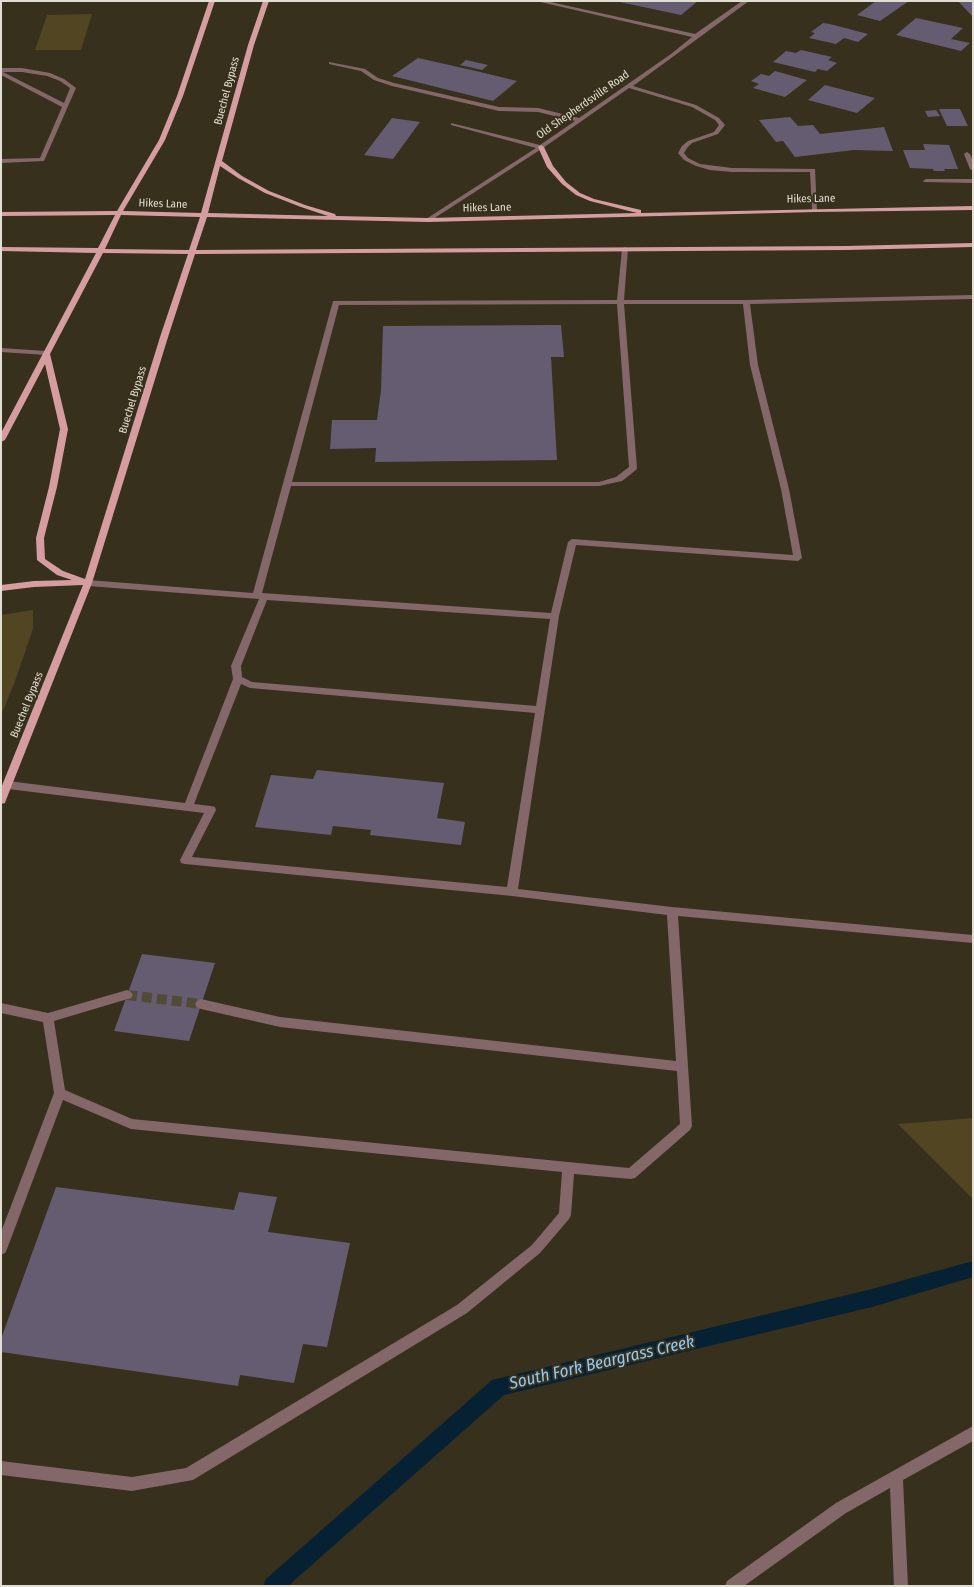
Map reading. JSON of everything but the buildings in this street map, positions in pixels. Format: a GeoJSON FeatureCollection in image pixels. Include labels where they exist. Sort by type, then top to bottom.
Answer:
{"type":"FeatureCollection","features":[{"type":"Feature","properties":{"kind":"main road"},"geometry":{"type":"LineString","coordinates":[[1,440],[119,213],[162,140],[180,96],[212,1]]}},
{"type":"Feature","properties":{"kind":"main road","name":"Buechel Bypass"},"geometry":{"type":"LineString","coordinates":[[1,800],[88,583],[204,216],[214,175],[219,162],[251,45],[266,1]]}},
{"type":"Feature","properties":{"kind":"main road"},"geometry":{"type":"LineString","coordinates":[[541,147],[550,167],[564,183],[578,194],[592,200],[652,215]]}},
{"type":"Feature","properties":{"kind":"main road"},"geometry":{"type":"LineString","coordinates":[[219,162],[240,177],[267,192],[304,206],[346,218]]}},
{"type":"Feature","properties":{"kind":"main road","name":"Hikes Lane"},"geometry":{"type":"LineString","coordinates":[[1,214],[119,213],[428,220],[815,210],[973,208]]}},
{"type":"Feature","properties":{"kind":"main road"},"geometry":{"type":"LineString","coordinates":[[1,249],[192,252],[838,248],[973,245]]}},
{"type":"Feature","properties":{"kind":"main road"},"geometry":{"type":"LineString","coordinates":[[46,353],[64,429],[53,487],[40,538],[41,560],[60,573],[88,583]]}},
{"type":"Feature","properties":{"kind":"main road"},"geometry":{"type":"LineString","coordinates":[[1,588],[34,584],[88,583]]}},
{"type":"Feature","properties":{"kind":"street"},"geometry":{"type":"LineString","coordinates":[[539,1],[696,36]]}},
{"type":"Feature","properties":{"kind":"street","name":"Old Shepherdsville Road"},"geometry":{"type":"LineString","coordinates":[[428,220],[541,147],[673,55],[696,36],[746,1]]}},
{"type":"Feature","properties":{"kind":"street"},"geometry":{"type":"LineString","coordinates":[[331,63],[363,70],[376,79],[392,84],[491,107],[512,110],[538,110],[580,120]]}},
{"type":"Feature","properties":{"kind":"street"},"geometry":{"type":"LineString","coordinates":[[1,70],[22,70],[48,74],[62,80],[73,88],[42,160],[1,161]]}},
{"type":"Feature","properties":{"kind":"street"},"geometry":{"type":"LineString","coordinates":[[1,73],[65,106]]}},
{"type":"Feature","properties":{"kind":"street"},"geometry":{"type":"LineString","coordinates":[[628,86],[694,106],[717,119],[722,125],[716,133],[690,142],[684,147],[681,153],[686,159],[698,165],[710,168],[732,170],[813,170],[815,210]]}},
{"type":"Feature","properties":{"kind":"street"},"geometry":{"type":"LineString","coordinates":[[453,124],[541,147]]}},
{"type":"Feature","properties":{"kind":"street"},"geometry":{"type":"LineString","coordinates":[[967,154],[973,168]]}},
{"type":"Feature","properties":{"kind":"street"},"geometry":{"type":"LineString","coordinates":[[926,181],[973,181]]}},
{"type":"Feature","properties":{"kind":"street"},"geometry":{"type":"LineString","coordinates":[[287,484],[599,484],[619,479],[633,468],[620,302],[624,249]]}},
{"type":"Feature","properties":{"kind":"street"},"geometry":{"type":"LineString","coordinates":[[188,808],[238,679],[236,666],[261,597],[287,484],[336,303],[746,302],[973,297]]}},
{"type":"Feature","properties":{"kind":"street"},"geometry":{"type":"LineString","coordinates":[[512,892],[555,616],[572,542],[798,558],[785,489],[754,366],[746,302]]}},
{"type":"Feature","properties":{"kind":"street"},"geometry":{"type":"LineString","coordinates":[[1,350],[46,353]]}},
{"type":"Feature","properties":{"kind":"street"},"geometry":{"type":"LineString","coordinates":[[88,583],[261,597],[555,616]]}},
{"type":"Feature","properties":{"kind":"street"},"geometry":{"type":"LineString","coordinates":[[238,679],[250,685],[540,710]]}},
{"type":"Feature","properties":{"kind":"street"},"geometry":{"type":"LineString","coordinates":[[8,785],[211,810],[185,860],[512,892],[672,911],[973,939]]}},
{"type":"Feature","properties":{"kind":"street"},"geometry":{"type":"LineString","coordinates":[[60,1093],[131,1124],[631,1174],[686,1126],[672,911]]}},
{"type":"Feature","properties":{"kind":"street"},"geometry":{"type":"LineString","coordinates":[[1,1008],[48,1018],[127,995]]}},
{"type":"Feature","properties":{"kind":"street"},"geometry":{"type":"LineString","coordinates":[[201,1004],[280,1022],[682,1067]]}},
{"type":"Feature","properties":{"kind":"street"},"geometry":{"type":"LineString","coordinates":[[1,1249],[60,1093],[48,1018]]}},
{"type":"Feature","properties":{"kind":"street"},"geometry":{"type":"LineString","coordinates":[[1,1468],[132,1484],[188,1474],[462,1309],[536,1249],[565,1215],[568,1168]]}},
{"type":"Feature","properties":{"kind":"street"},"geometry":{"type":"LineString","coordinates":[[732,1586],[841,1508],[973,1433]]}},
{"type":"Feature","properties":{"kind":"street"},"geometry":{"type":"LineString","coordinates":[[896,1477],[901,1586]]}},
{"type":"Feature","properties":{"kind":"shaded area"},"geometry":{"type":"Polygon","coordinates":[[[92,14],[81,50],[35,50],[47,15],[92,14]]]}},
{"type":"Feature","properties":{"kind":"shaded area"},"geometry":{"type":"Polygon","coordinates":[[[33,610],[33,629],[14,684],[1,715],[1,615],[33,610]]]}},
{"type":"Feature","properties":{"kind":"shaded area"},"geometry":{"type":"Polygon","coordinates":[[[973,1118],[973,1199],[898,1124],[973,1118]]]}},
{"type":"Feature","properties":{"kind":"waterway","name":"South Fork Beargrass Creek"},"geometry":{"type":"LineString","coordinates":[[273,1586],[499,1387],[872,1298],[973,1269]]}},
{"type":"Feature","properties":{"kind":"tunnel"},"geometry":{"type":"LineString","coordinates":[[127,995],[201,1004]]}}]}
